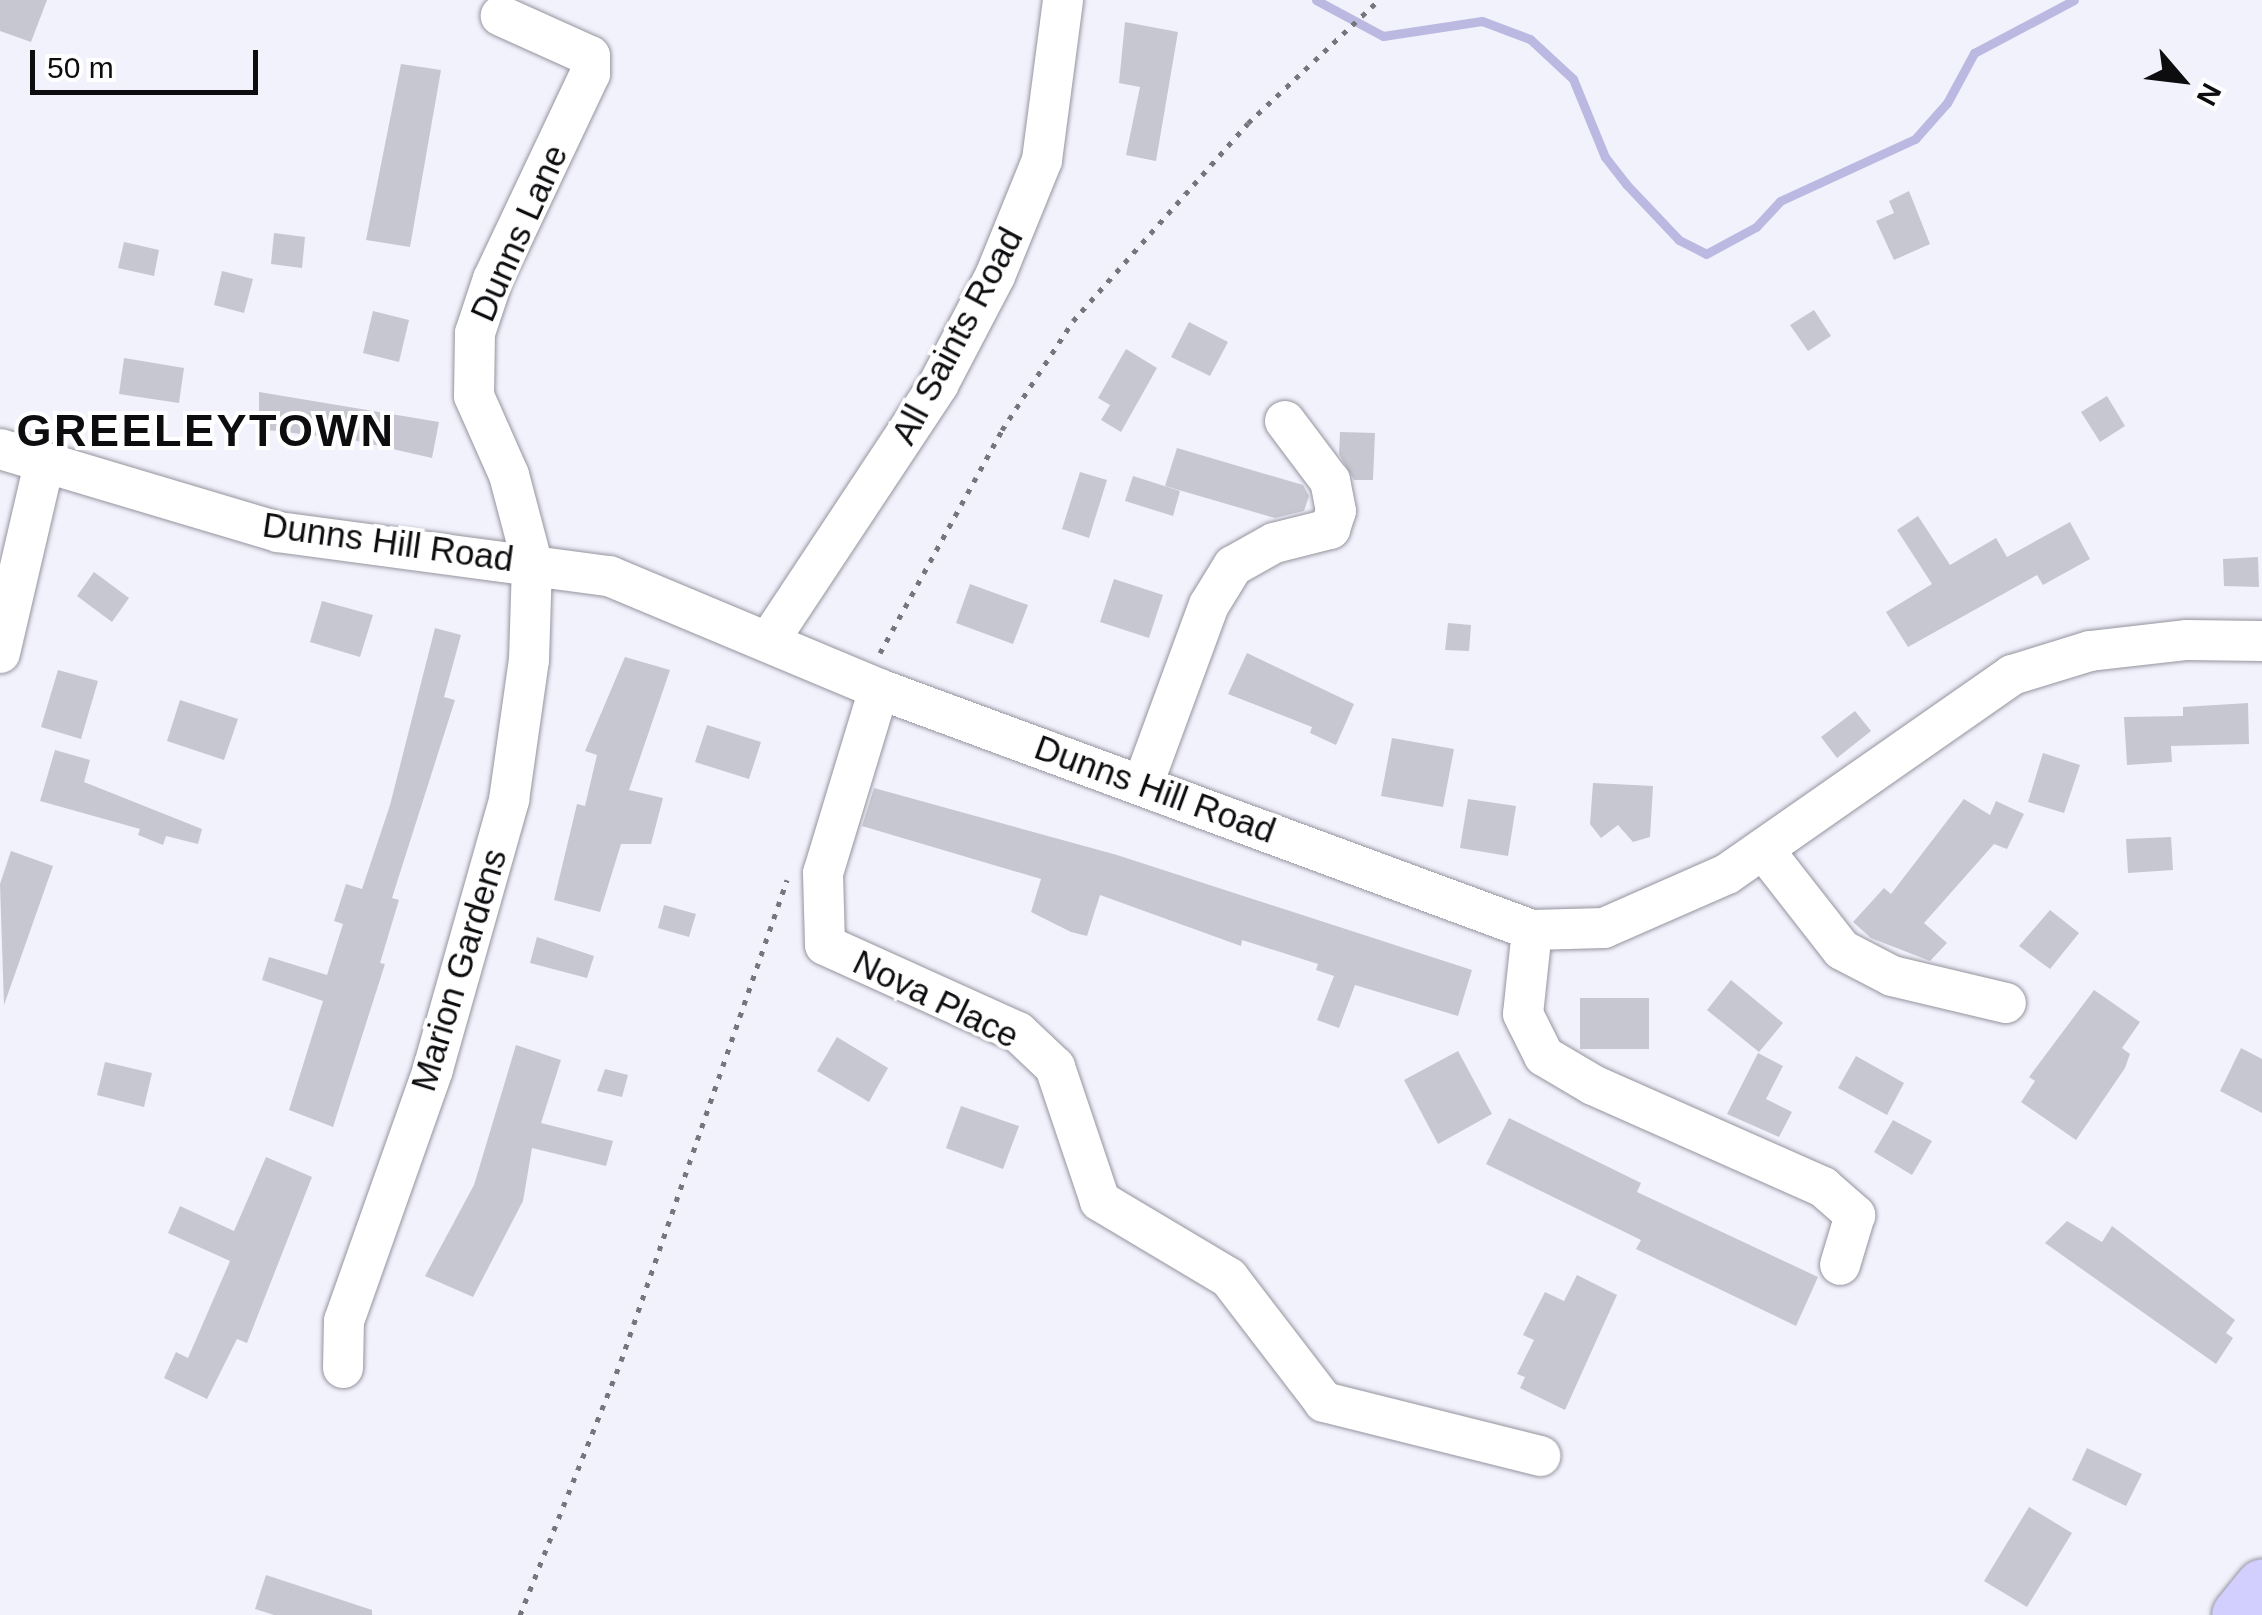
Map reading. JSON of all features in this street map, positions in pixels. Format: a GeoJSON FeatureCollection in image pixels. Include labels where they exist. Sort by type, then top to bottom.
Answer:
{"type":"FeatureCollection","features":[{"type":"Feature","properties":{"kind":"main road"},"geometry":{"type":"LineString","coordinates":[[2238,1615],[2262,1586]]}},
{"type":"Feature","properties":{"kind":"street","name":"All Saints Road"},"geometry":{"type":"LineString","coordinates":[[770,639],[938,384],[995,276],[1042,160],[1063,0]]}},
{"type":"Feature","properties":{"kind":"street","name":"Dunns Lane"},"geometry":{"type":"LineString","coordinates":[[502,16],[590,56],[590,74],[493,278],[475,332],[474,396],[508,475],[532,562]]}},
{"type":"Feature","properties":{"kind":"street"},"geometry":{"type":"LineString","coordinates":[[1143,784],[1208,605],[1233,566],[1274,543],[1330,528],[1336,511],[1330,482],[1284,421]]}},
{"type":"Feature","properties":{"kind":"street","name":"Dunns Hill Road"},"geometry":{"type":"LineString","coordinates":[[0,449],[278,532],[532,562],[609,576],[770,639],[879,689],[1532,930],[1604,928],[1727,874],[2012,675],[2090,652],[2188,640],[2262,641]]}},
{"type":"Feature","properties":{"kind":"street"},"geometry":{"type":"LineString","coordinates":[[0,653],[44,464]]}},
{"type":"Feature","properties":{"kind":"street","name":"Marion Gardens"},"geometry":{"type":"LineString","coordinates":[[342,1368],[344,1321],[433,1068],[509,800],[529,660],[532,562]]}},
{"type":"Feature","properties":{"kind":"street","name":"Nova Place"},"geometry":{"type":"LineString","coordinates":[[879,689],[822,873],[825,945],[1018,1032],[1055,1067],[1100,1201],[1229,1278],[1324,1402],[1540,1456]]}},
{"type":"Feature","properties":{"kind":"street"},"geometry":{"type":"LineString","coordinates":[[1763,849],[1842,950],[1892,976],[2006,1003]]}},
{"type":"Feature","properties":{"kind":"street"},"geometry":{"type":"LineString","coordinates":[[1532,930],[1522,1014],[1544,1056],[1593,1085],[1823,1187],[1855,1215],[1840,1265]]}},
{"type":"Feature","properties":{"kind":"path"},"geometry":{"type":"LineString","coordinates":[[1342,32],[1379,0]]}},
{"type":"Feature","properties":{"kind":"building"},"geometry":{"type":"Polygon","coordinates":[[[0,0],[47,0],[31,42],[0,31],[0,0]]]}},
{"type":"Feature","properties":{"kind":"building"},"geometry":{"type":"Polygon","coordinates":[[[1125,22],[1178,32],[1156,161],[1126,155],[1140,87],[1119,83],[1125,22]]]}},
{"type":"Feature","properties":{"kind":"building"},"geometry":{"type":"Polygon","coordinates":[[[401,64],[441,70],[410,247],[366,240],[401,64]]]}},
{"type":"Feature","properties":{"kind":"building"},"geometry":{"type":"Polygon","coordinates":[[[1909,191],[1930,244],[1894,260],[1876,221],[1894,213],[1889,201],[1909,191]]]}},
{"type":"Feature","properties":{"kind":"building"},"geometry":{"type":"Polygon","coordinates":[[[274,233],[305,237],[302,268],[271,264],[274,233]]]}},
{"type":"Feature","properties":{"kind":"building"},"geometry":{"type":"Polygon","coordinates":[[[124,242],[159,250],[154,276],[118,268],[124,242]]]}},
{"type":"Feature","properties":{"kind":"building"},"geometry":{"type":"Polygon","coordinates":[[[222,271],[253,279],[244,313],[214,305],[222,271]]]}},
{"type":"Feature","properties":{"kind":"building"},"geometry":{"type":"Polygon","coordinates":[[[1814,310],[1831,336],[1808,351],[1790,325],[1814,310]]]}},
{"type":"Feature","properties":{"kind":"building"},"geometry":{"type":"Polygon","coordinates":[[[373,311],[409,320],[399,362],[363,353],[373,311]]]}},
{"type":"Feature","properties":{"kind":"building"},"geometry":{"type":"Polygon","coordinates":[[[1189,322],[1228,342],[1210,376],[1171,357],[1189,322]]]}},
{"type":"Feature","properties":{"kind":"building"},"geometry":{"type":"Polygon","coordinates":[[[1126,349],[1157,368],[1121,432],[1101,420],[1110,405],[1098,398],[1126,349]]]}},
{"type":"Feature","properties":{"kind":"building"},"geometry":{"type":"Polygon","coordinates":[[[124,358],[184,368],[179,403],[119,394],[124,358]]]}},
{"type":"Feature","properties":{"kind":"building"},"geometry":{"type":"Polygon","coordinates":[[[259,392],[439,422],[432,458],[353,440],[259,429],[259,392]]]}},
{"type":"Feature","properties":{"kind":"building"},"geometry":{"type":"Polygon","coordinates":[[[2107,396],[2125,426],[2100,442],[2081,412],[2107,396]]]}},
{"type":"Feature","properties":{"kind":"building"},"geometry":{"type":"Polygon","coordinates":[[[1340,432],[1375,433],[1373,480],[1354,480],[1339,454],[1340,432]]]}},
{"type":"Feature","properties":{"kind":"building"},"geometry":{"type":"Polygon","coordinates":[[[1177,448],[1303,485],[1309,496],[1304,511],[1275,518],[1165,486],[1177,448]]]}},
{"type":"Feature","properties":{"kind":"building"},"geometry":{"type":"Polygon","coordinates":[[[1080,472],[1107,480],[1089,538],[1062,529],[1080,472]]]}},
{"type":"Feature","properties":{"kind":"building"},"geometry":{"type":"Polygon","coordinates":[[[1133,476],[1180,491],[1173,516],[1125,501],[1133,476]]]}},
{"type":"Feature","properties":{"kind":"building"},"geometry":{"type":"Polygon","coordinates":[[[1918,516],[1950,565],[1996,538],[2007,557],[2070,522],[2090,559],[2043,585],[2037,575],[1908,647],[1886,612],[1932,584],[1897,530],[1918,516]]]}},
{"type":"Feature","properties":{"kind":"building"},"geometry":{"type":"Polygon","coordinates":[[[2258,557],[2259,587],[2224,586],[2223,559],[2258,557]]]}},
{"type":"Feature","properties":{"kind":"building"},"geometry":{"type":"Polygon","coordinates":[[[94,572],[129,598],[112,622],[77,596],[94,572]]]}},
{"type":"Feature","properties":{"kind":"building"},"geometry":{"type":"Polygon","coordinates":[[[1114,579],[1163,595],[1149,638],[1100,622],[1114,579]]]}},
{"type":"Feature","properties":{"kind":"building"},"geometry":{"type":"Polygon","coordinates":[[[970,584],[1028,605],[1013,644],[956,623],[970,584]]]}},
{"type":"Feature","properties":{"kind":"building"},"geometry":{"type":"Polygon","coordinates":[[[322,601],[373,615],[360,657],[310,642],[322,601]]]}},
{"type":"Feature","properties":{"kind":"building"},"geometry":{"type":"Polygon","coordinates":[[[1448,623],[1471,625],[1469,651],[1445,650],[1448,623]]]}},
{"type":"Feature","properties":{"kind":"building"},"geometry":{"type":"Polygon","coordinates":[[[435,628],[461,635],[444,697],[455,700],[392,898],[399,900],[380,963],[385,964],[333,1127],[289,1110],[323,1001],[262,980],[269,957],[327,975],[343,924],[334,921],[346,884],[362,889],[390,805],[435,628]]]}},
{"type":"Feature","properties":{"kind":"building"},"geometry":{"type":"Polygon","coordinates":[[[1247,653],[1354,704],[1336,745],[1310,733],[1312,727],[1228,694],[1247,653]]]}},
{"type":"Feature","properties":{"kind":"building"},"geometry":{"type":"Polygon","coordinates":[[[625,657],[670,670],[629,790],[663,798],[651,844],[621,844],[600,912],[554,900],[577,804],[585,806],[597,755],[585,751],[625,657]]]}},
{"type":"Feature","properties":{"kind":"building"},"geometry":{"type":"Polygon","coordinates":[[[58,670],[98,681],[81,739],[41,727],[58,670]]]}},
{"type":"Feature","properties":{"kind":"building"},"geometry":{"type":"Polygon","coordinates":[[[180,700],[238,719],[224,760],[167,741],[180,700]]]}},
{"type":"Feature","properties":{"kind":"building"},"geometry":{"type":"Polygon","coordinates":[[[2248,703],[2249,744],[2171,746],[2172,762],[2127,765],[2124,717],[2183,716],[2183,707],[2248,703]]]}},
{"type":"Feature","properties":{"kind":"building"},"geometry":{"type":"Polygon","coordinates":[[[1855,711],[1871,731],[1837,758],[1821,737],[1855,711]]]}},
{"type":"Feature","properties":{"kind":"building"},"geometry":{"type":"Polygon","coordinates":[[[707,725],[761,742],[749,779],[695,762],[707,725]]]}},
{"type":"Feature","properties":{"kind":"building"},"geometry":{"type":"Polygon","coordinates":[[[1392,738],[1454,749],[1443,807],[1381,796],[1392,738]]]}},
{"type":"Feature","properties":{"kind":"building"},"geometry":{"type":"Polygon","coordinates":[[[55,750],[90,760],[84,782],[202,829],[198,844],[166,836],[163,845],[138,835],[140,829],[40,801],[55,750]]]}},
{"type":"Feature","properties":{"kind":"building"},"geometry":{"type":"Polygon","coordinates":[[[2043,753],[2080,765],[2064,813],[2028,802],[2043,753]]]}},
{"type":"Feature","properties":{"kind":"building"},"geometry":{"type":"Polygon","coordinates":[[[1593,783],[1653,786],[1650,837],[1633,842],[1618,825],[1601,838],[1590,824],[1593,783]]]}},
{"type":"Feature","properties":{"kind":"building"},"geometry":{"type":"Polygon","coordinates":[[[874,788],[1117,855],[1472,970],[1458,1016],[1355,985],[1339,1028],[1317,1020],[1334,976],[1316,970],[1318,964],[1242,940],[1241,946],[1100,895],[1087,936],[1071,932],[1031,912],[1041,879],[862,826],[874,788]]]}},
{"type":"Feature","properties":{"kind":"building"},"geometry":{"type":"Polygon","coordinates":[[[1468,799],[1516,806],[1508,856],[1460,848],[1468,799]]]}},
{"type":"Feature","properties":{"kind":"building"},"geometry":{"type":"Polygon","coordinates":[[[1964,799],[1990,815],[1996,801],[2024,814],[2007,849],[1994,844],[1924,923],[1947,943],[1930,961],[1871,938],[1853,922],[1884,888],[1891,894],[1964,799]]]}},
{"type":"Feature","properties":{"kind":"building"},"geometry":{"type":"Polygon","coordinates":[[[2171,837],[2173,870],[2128,873],[2126,839],[2171,837]]]}},
{"type":"Feature","properties":{"kind":"building"},"geometry":{"type":"Polygon","coordinates":[[[11,851],[53,866],[4,1005],[0,884],[11,851]]]}},
{"type":"Feature","properties":{"kind":"building"},"geometry":{"type":"Polygon","coordinates":[[[664,905],[696,914],[689,937],[658,928],[664,905]]]}},
{"type":"Feature","properties":{"kind":"building"},"geometry":{"type":"Polygon","coordinates":[[[2050,910],[2079,933],[2050,969],[2019,946],[2050,910]]]}},
{"type":"Feature","properties":{"kind":"building"},"geometry":{"type":"Polygon","coordinates":[[[537,937],[594,956],[587,978],[530,963],[537,937]]]}},
{"type":"Feature","properties":{"kind":"building"},"geometry":{"type":"Polygon","coordinates":[[[1731,980],[1783,1023],[1759,1052],[1707,1010],[1731,980]]]}},
{"type":"Feature","properties":{"kind":"building"},"geometry":{"type":"Polygon","coordinates":[[[2094,990],[2140,1022],[2122,1048],[2130,1054],[2125,1068],[2076,1140],[2021,1102],[2035,1081],[2029,1077],[2094,990]]]}},
{"type":"Feature","properties":{"kind":"building"},"geometry":{"type":"Polygon","coordinates":[[[1580,998],[1649,998],[1649,1049],[1580,1049],[1580,998]]]}},
{"type":"Feature","properties":{"kind":"building"},"geometry":{"type":"Polygon","coordinates":[[[837,1037],[888,1068],[869,1102],[817,1071],[837,1037]]]}},
{"type":"Feature","properties":{"kind":"building"},"geometry":{"type":"Polygon","coordinates":[[[516,1045],[561,1060],[541,1123],[613,1141],[606,1166],[532,1148],[523,1201],[473,1297],[425,1276],[474,1185],[516,1045]]]}},
{"type":"Feature","properties":{"kind":"building"},"geometry":{"type":"Polygon","coordinates":[[[2241,1048],[2262,1059],[2262,1113],[2220,1091],[2241,1048]]]}},
{"type":"Feature","properties":{"kind":"building"},"geometry":{"type":"Polygon","coordinates":[[[1458,1051],[1492,1114],[1438,1144],[1404,1080],[1458,1051]]]}},
{"type":"Feature","properties":{"kind":"building"},"geometry":{"type":"Polygon","coordinates":[[[1758,1053],[1783,1066],[1766,1099],[1792,1112],[1779,1137],[1727,1114],[1758,1053]]]}},
{"type":"Feature","properties":{"kind":"building"},"geometry":{"type":"Polygon","coordinates":[[[1856,1056],[1904,1083],[1887,1115],[1838,1088],[1856,1056]]]}},
{"type":"Feature","properties":{"kind":"building"},"geometry":{"type":"Polygon","coordinates":[[[105,1062],[152,1073],[144,1107],[97,1095],[105,1062]]]}},
{"type":"Feature","properties":{"kind":"building"},"geometry":{"type":"Polygon","coordinates":[[[605,1069],[628,1075],[622,1097],[597,1091],[605,1069]]]}},
{"type":"Feature","properties":{"kind":"building"},"geometry":{"type":"Polygon","coordinates":[[[961,1106],[1019,1126],[1003,1169],[946,1148],[961,1106]]]}},
{"type":"Feature","properties":{"kind":"building"},"geometry":{"type":"Polygon","coordinates":[[[1509,1118],[1641,1183],[1637,1192],[1818,1277],[1796,1326],[1636,1249],[1641,1240],[1486,1164],[1509,1118]]]}},
{"type":"Feature","properties":{"kind":"building"},"geometry":{"type":"Polygon","coordinates":[[[1893,1120],[1932,1141],[1912,1175],[1874,1152],[1893,1120]]]}},
{"type":"Feature","properties":{"kind":"building"},"geometry":{"type":"Polygon","coordinates":[[[266,1157],[312,1177],[247,1343],[237,1339],[207,1399],[164,1378],[176,1352],[188,1358],[230,1261],[168,1233],[180,1206],[234,1231],[266,1157]]]}},
{"type":"Feature","properties":{"kind":"building"},"geometry":{"type":"Polygon","coordinates":[[[2067,1221],[2102,1242],[2112,1226],[2235,1320],[2226,1333],[2233,1338],[2216,1364],[2045,1243],[2067,1221]]]}},
{"type":"Feature","properties":{"kind":"building"},"geometry":{"type":"Polygon","coordinates":[[[1577,1275],[1617,1295],[1565,1410],[1520,1388],[1525,1377],[1517,1374],[1534,1340],[1523,1335],[1545,1292],[1564,1301],[1577,1275]]]}},
{"type":"Feature","properties":{"kind":"building"},"geometry":{"type":"Polygon","coordinates":[[[2087,1448],[2142,1474],[2126,1506],[2072,1480],[2087,1448]]]}},
{"type":"Feature","properties":{"kind":"building"},"geometry":{"type":"Polygon","coordinates":[[[2029,1507],[2072,1533],[2027,1607],[1984,1581],[2029,1507]]]}},
{"type":"Feature","properties":{"kind":"building"},"geometry":{"type":"Polygon","coordinates":[[[266,1575],[372,1610],[372,1615],[274,1615],[255,1609],[266,1575]]]}},
{"type":"Feature","properties":{"kind":"waterway"},"geometry":{"type":"LineString","coordinates":[[1316,0],[1383,36],[1482,21],[1530,39],[1573,79],[1605,157],[1626,184],[1679,240],[1706,254],[1756,227],[1780,201],[1915,139],[1947,103],[1974,53],[2074,0]]}},
{"type":"Feature","properties":{"kind":"district","name":"GREELEYTOWN"},"geometry":{"type":"Point","coordinates":[206,431]}}]}
